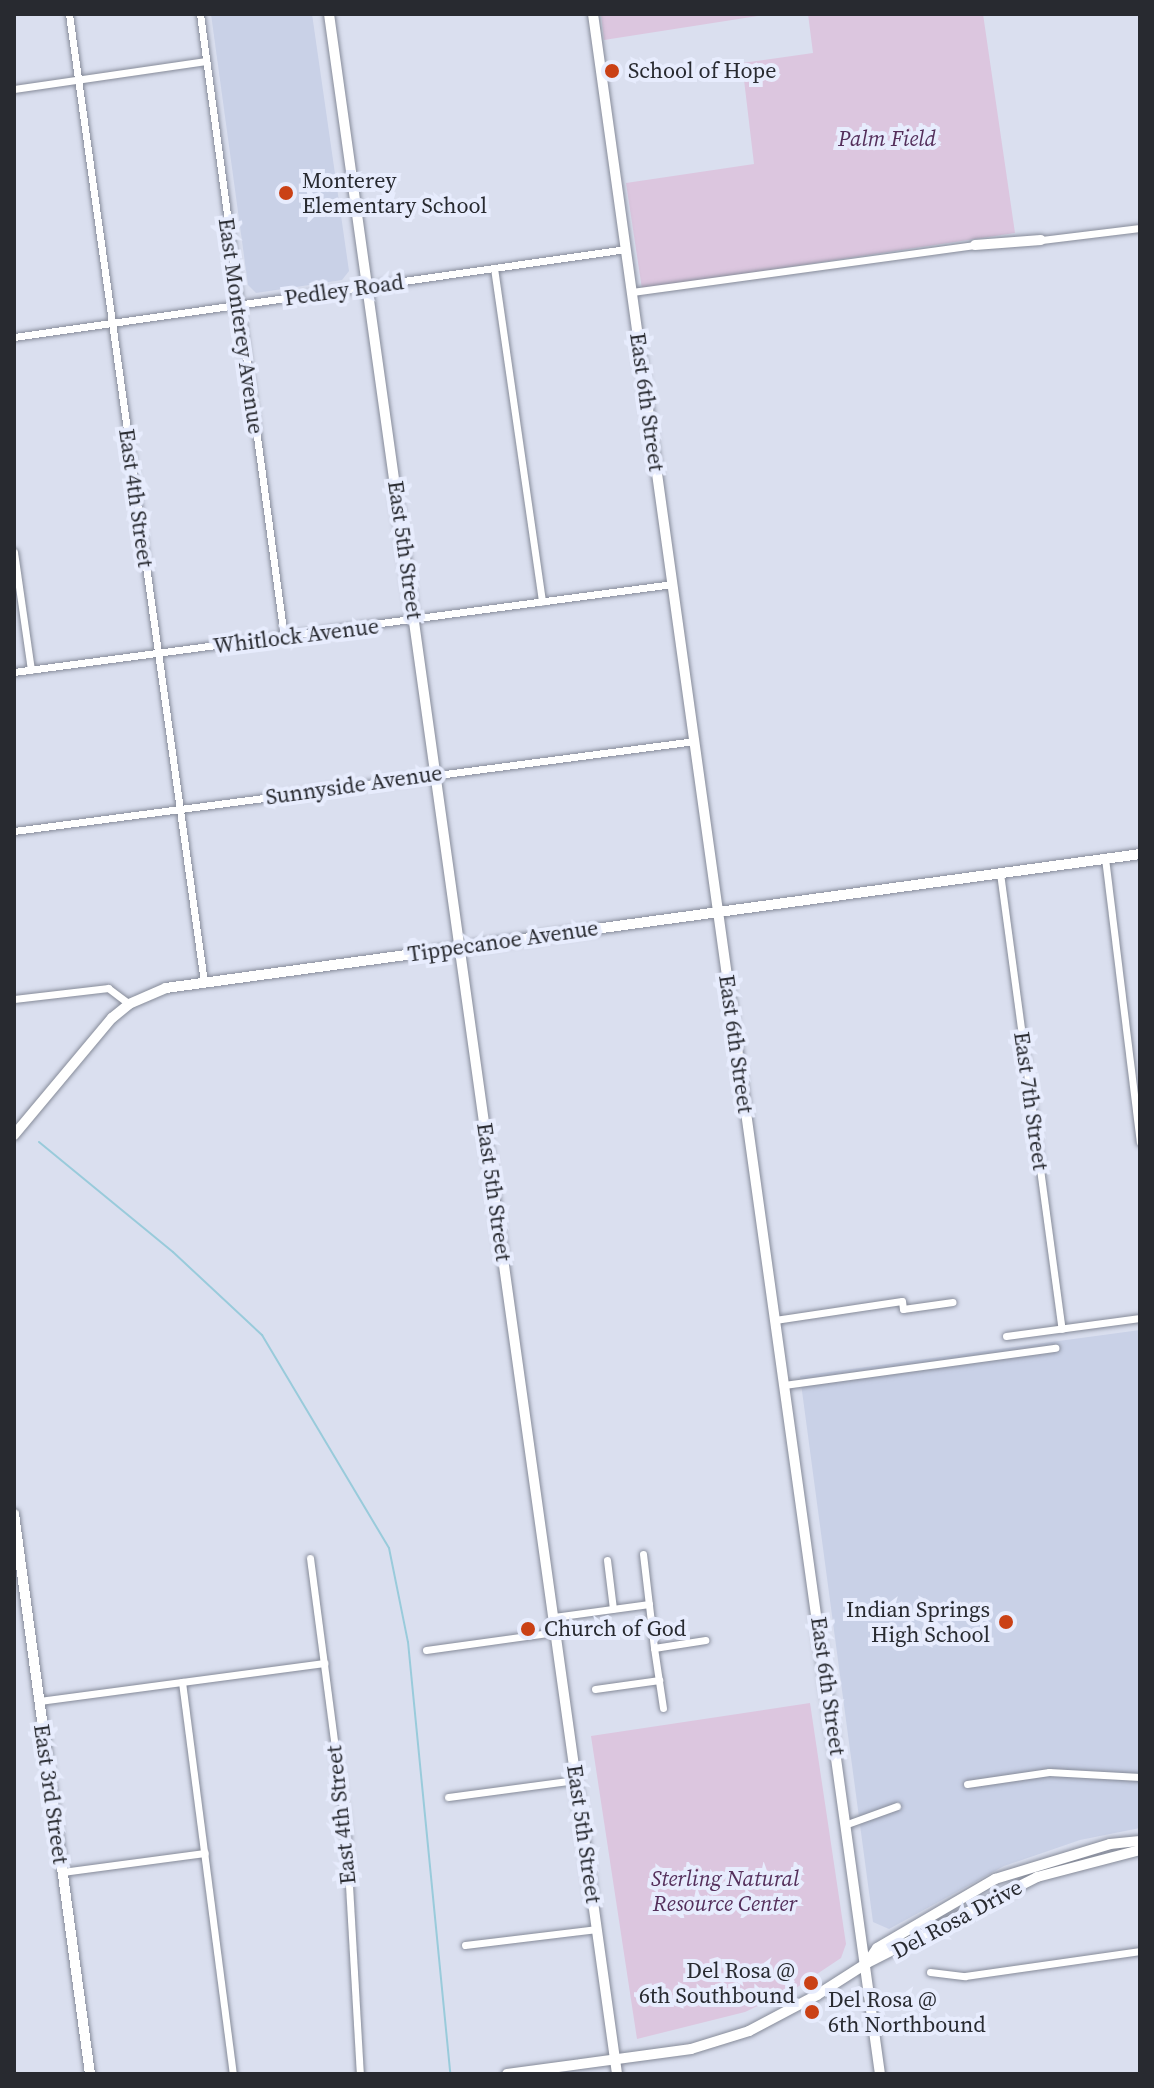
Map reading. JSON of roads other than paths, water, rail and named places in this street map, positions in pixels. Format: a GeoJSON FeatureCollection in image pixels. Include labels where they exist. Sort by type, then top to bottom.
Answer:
{"type":"FeatureCollection","features":[{"type":"Feature","properties":{"kind":"street","name":"East 4th Street"},"geometry":{"type":"LineString","coordinates":[[69,14],[204,982]]}},
{"type":"Feature","properties":{"kind":"street","name":"East Monterey Avenue"},"geometry":{"type":"LineString","coordinates":[[200,14],[284,637]]}},
{"type":"Feature","properties":{"kind":"street","name":"East 5th Street"},"geometry":{"type":"LineString","coordinates":[[329,14],[617,2074]]}},
{"type":"Feature","properties":{"kind":"street","name":"East 6th Street"},"geometry":{"type":"LineString","coordinates":[[593,14],[867,1963],[880,2074]]}},
{"type":"Feature","properties":{"kind":"street"},"geometry":{"type":"LineString","coordinates":[[14,89],[206,61]]}},
{"type":"Feature","properties":{"kind":"street"},"geometry":{"type":"LineString","coordinates":[[632,292],[975,245],[1140,228]]}},
{"type":"Feature","properties":{"kind":"street","name":"Pedley Road"},"geometry":{"type":"LineString","coordinates":[[14,337],[626,249]]}},
{"type":"Feature","properties":{"kind":"street"},"geometry":{"type":"LineString","coordinates":[[494,268],[542,602]]}},
{"type":"Feature","properties":{"kind":"street"},"geometry":{"type":"LineString","coordinates":[[14,552],[31,670]]}},
{"type":"Feature","properties":{"kind":"street","name":"Whitlock Avenue"},"geometry":{"type":"LineString","coordinates":[[14,672],[415,621],[673,584]]}},
{"type":"Feature","properties":{"kind":"street","name":"Sunnyside Avenue"},"geometry":{"type":"LineString","coordinates":[[14,831],[695,741]]}},
{"type":"Feature","properties":{"kind":"street","name":"Tippecanoe Avenue"},"geometry":{"type":"LineString","coordinates":[[14,1135],[129,1004],[158,990],[1140,854]]}},
{"type":"Feature","properties":{"kind":"street"},"geometry":{"type":"LineString","coordinates":[[1105,858],[1140,1142]]}},
{"type":"Feature","properties":{"kind":"street","name":"East 7th Street"},"geometry":{"type":"LineString","coordinates":[[1000,873],[1062,1329]]}},
{"type":"Feature","properties":{"kind":"street"},"geometry":{"type":"LineString","coordinates":[[14,999],[108,988],[129,1004]]}},
{"type":"Feature","properties":{"kind":"street"},"geometry":{"type":"LineString","coordinates":[[775,1320],[902,1301],[903,1309],[953,1302]]}},
{"type":"Feature","properties":{"kind":"street"},"geometry":{"type":"LineString","coordinates":[[1006,1336],[1140,1318]]}},
{"type":"Feature","properties":{"kind":"street"},"geometry":{"type":"LineString","coordinates":[[784,1385],[1055,1348]]}},
{"type":"Feature","properties":{"kind":"street","name":"East 3rd Street"},"geometry":{"type":"LineString","coordinates":[[14,1514],[90,2074]]}},
{"type":"Feature","properties":{"kind":"street"},"geometry":{"type":"LineString","coordinates":[[643,1554],[663,1708]]}},
{"type":"Feature","properties":{"kind":"street","name":"East 4th Street"},"geometry":{"type":"LineString","coordinates":[[310,1558],[346,1833],[360,2074]]}},
{"type":"Feature","properties":{"kind":"street"},"geometry":{"type":"LineString","coordinates":[[607,1560],[613,1609]]}},
{"type":"Feature","properties":{"kind":"street"},"geometry":{"type":"LineString","coordinates":[[554,1617],[649,1604]]}},
{"type":"Feature","properties":{"kind":"street"},"geometry":{"type":"LineString","coordinates":[[426,1650],[555,1632]]}},
{"type":"Feature","properties":{"kind":"street"},"geometry":{"type":"LineString","coordinates":[[654,1648],[705,1640]]}},
{"type":"Feature","properties":{"kind":"street"},"geometry":{"type":"LineString","coordinates":[[39,1701],[324,1663]]}},
{"type":"Feature","properties":{"kind":"street"},"geometry":{"type":"LineString","coordinates":[[595,1689],[659,1680]]}},
{"type":"Feature","properties":{"kind":"street"},"geometry":{"type":"LineString","coordinates":[[182,1682],[233,2074]]}},
{"type":"Feature","properties":{"kind":"street"},"geometry":{"type":"LineString","coordinates":[[967,1784],[1058,1772],[1140,1777]]}},
{"type":"Feature","properties":{"kind":"street"},"geometry":{"type":"LineString","coordinates":[[448,1797],[576,1780]]}},
{"type":"Feature","properties":{"kind":"street"},"geometry":{"type":"LineString","coordinates":[[847,1824],[897,1806]]}},
{"type":"Feature","properties":{"kind":"street","name":"Del Rosa Drive"},"geometry":{"type":"LineString","coordinates":[[867,1963],[877,1948],[995,1879],[1110,1844],[1140,1841]]}},
{"type":"Feature","properties":{"kind":"street","name":"Del Rosa Drive"},"geometry":{"type":"LineString","coordinates":[[507,2074],[691,2049],[749,2031],[867,1963],[1024,1882],[1078,1862],[1140,1850]]}},
{"type":"Feature","properties":{"kind":"street"},"geometry":{"type":"LineString","coordinates":[[62,1872],[205,1853]]}},
{"type":"Feature","properties":{"kind":"street"},"geometry":{"type":"LineString","coordinates":[[465,1945],[597,1929]]}},
{"type":"Feature","properties":{"kind":"street"},"geometry":{"type":"LineString","coordinates":[[930,1972],[965,1976],[1140,1951]]}},
{"type":"Feature","properties":{"kind":"waterway"},"geometry":{"type":"LineString","coordinates":[[39,1142],[173,1252],[262,1335],[389,1548],[408,1642],[450,2074]]}},
{"type":"Feature","properties":{"kind":"place","name":"School of Hope"},"geometry":{"type":"Point","coordinates":[612,71]}},
{"type":"Feature","properties":{"kind":"place","name":"Monterey Elementary School"},"geometry":{"type":"Point","coordinates":[286,193]}},
{"type":"Feature","properties":{"kind":"place","name":"Indian Springs High School"},"geometry":{"type":"Point","coordinates":[1006,1622]}},
{"type":"Feature","properties":{"kind":"place","name":"Church of God"},"geometry":{"type":"Point","coordinates":[528,1629]}},
{"type":"Feature","properties":{"kind":"place","name":"Del Rosa @ 6th Southbound"},"geometry":{"type":"Point","coordinates":[811,1983]}},
{"type":"Feature","properties":{"kind":"place","name":"Del Rosa @ 6th Northbound"},"geometry":{"type":"Point","coordinates":[812,2012]}},
{"type":"Feature","properties":{"kind":"park label","name":"Palm Field"},"geometry":{"type":"Point","coordinates":[887,139]}},
{"type":"Feature","properties":{"kind":"park label","name":"Sterling Natural Resource Center"},"geometry":{"type":"Point","coordinates":[725,1890]}}]}
